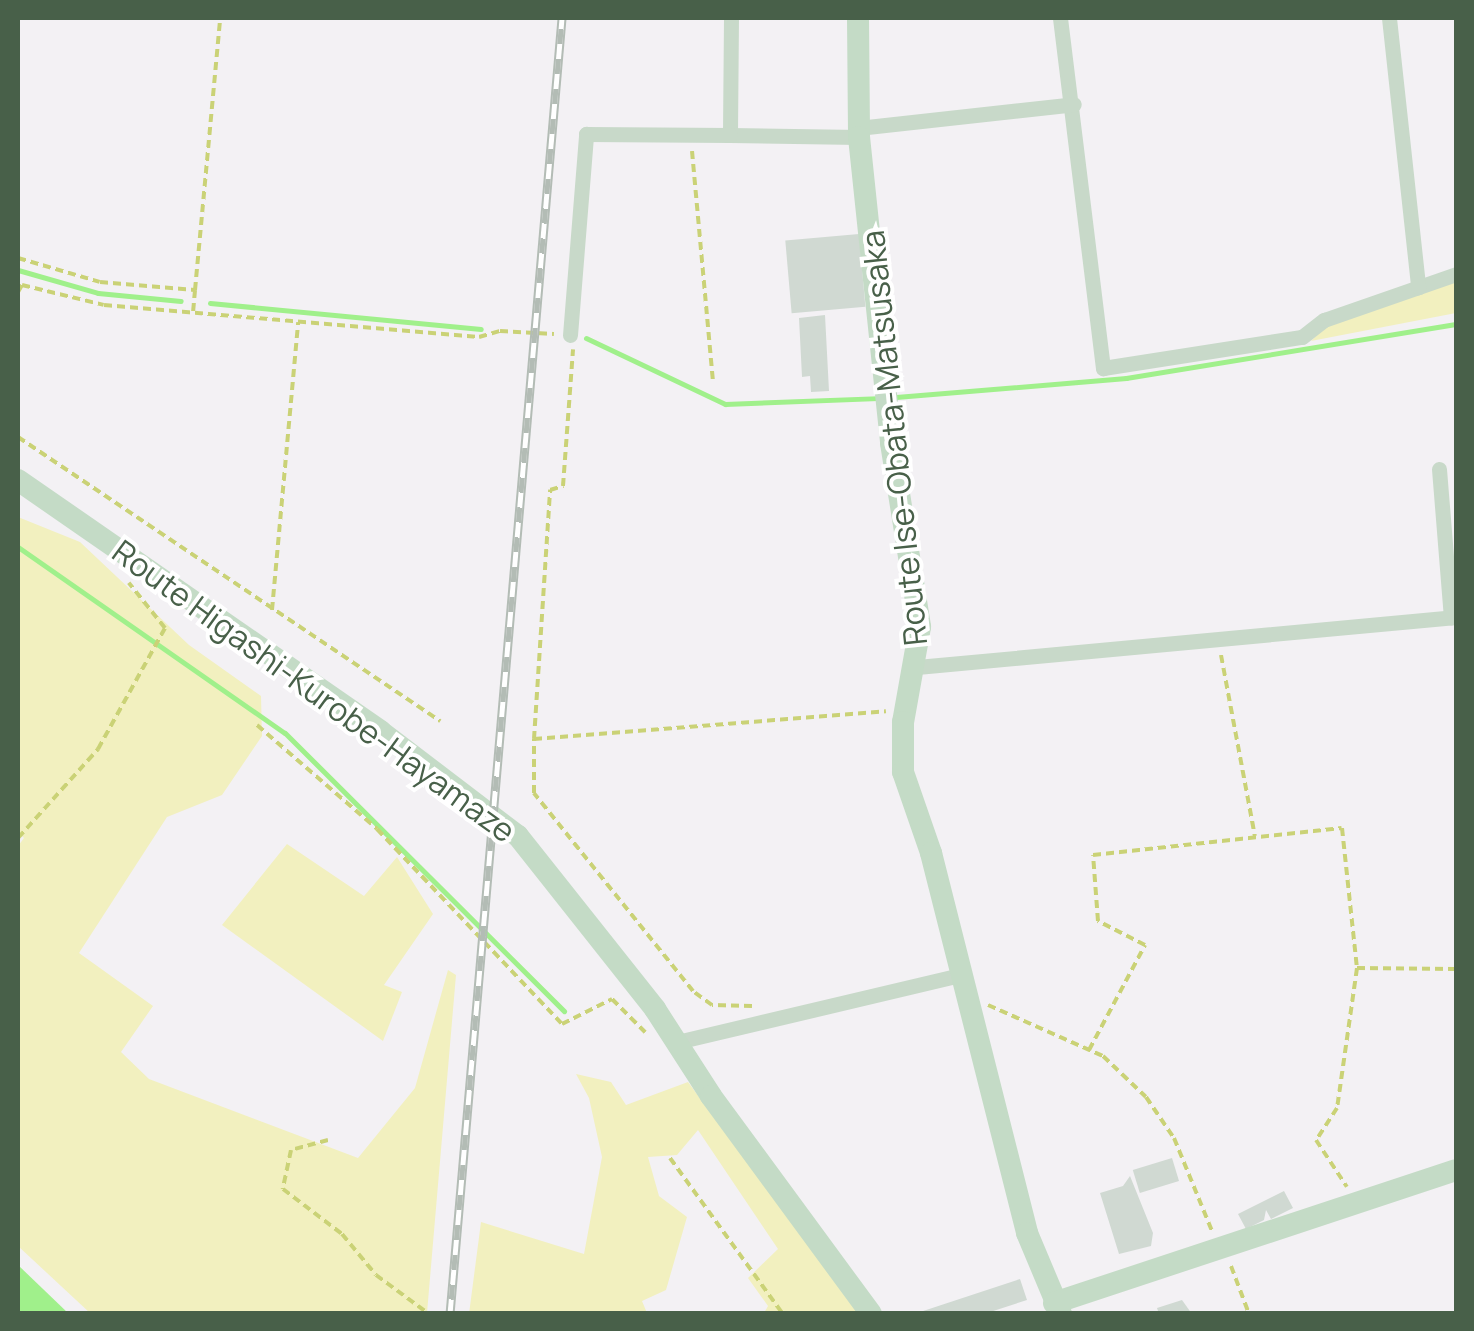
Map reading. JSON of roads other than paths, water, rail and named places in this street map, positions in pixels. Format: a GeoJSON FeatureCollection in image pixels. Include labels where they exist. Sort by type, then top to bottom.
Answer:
{"type":"FeatureCollection","features":[{"type":"Feature","properties":{"kind":"main road","name":"Route Ise-Obata-Matsusaka"},"geometry":{"type":"LineString","coordinates":[[858,18],[858,132],[891,443],[918,602],[917,667],[906,712],[905,786],[932,853],[1018,1202],[1058,1308]]}},
{"type":"Feature","properties":{"kind":"main road","name":"Route Higashi-Kurobe-Hayamaze"},"geometry":{"type":"LineString","coordinates":[[18,480],[492,813],[618,959],[871,1314]]}},
{"type":"Feature","properties":{"kind":"main road"},"geometry":{"type":"LineString","coordinates":[[1058,1308],[1222,1246],[1456,1170]]}},
{"type":"Feature","properties":{"kind":"street"},"geometry":{"type":"LineString","coordinates":[[730,134],[731,18]]}},
{"type":"Feature","properties":{"kind":"street"},"geometry":{"type":"LineString","coordinates":[[1060,18],[1074,104],[1103,368],[1302,337],[1324,320],[1456,274]]}},
{"type":"Feature","properties":{"kind":"street"},"geometry":{"type":"LineString","coordinates":[[1389,18],[1418,288]]}},
{"type":"Feature","properties":{"kind":"street"},"geometry":{"type":"LineString","coordinates":[[570,335],[582,140],[596,133],[691,136],[858,132],[1074,104]]}},
{"type":"Feature","properties":{"kind":"street"},"geometry":{"type":"LineString","coordinates":[[917,667],[1454,618],[1439,469]]}},
{"type":"Feature","properties":{"kind":"street"},"geometry":{"type":"LineString","coordinates":[[678,1042],[962,975]]}},
{"type":"Feature","properties":{"kind":"waterway"},"geometry":{"type":"LineString","coordinates":[[18,270],[98,293],[181,301]]}},
{"type":"Feature","properties":{"kind":"waterway"},"geometry":{"type":"LineString","coordinates":[[210,303],[481,329]]}},
{"type":"Feature","properties":{"kind":"waterway"},"geometry":{"type":"LineString","coordinates":[[896,397],[1126,378],[1456,324]]}},
{"type":"Feature","properties":{"kind":"waterway"},"geometry":{"type":"LineString","coordinates":[[586,338],[725,404],[878,398]]}},
{"type":"Feature","properties":{"kind":"waterway"},"geometry":{"type":"LineString","coordinates":[[18,547],[285,733],[564,1011]]}},
{"type":"Feature","properties":{"kind":"railway"},"geometry":{"type":"LineString","coordinates":[[450,1314],[562,18]]}}]}
